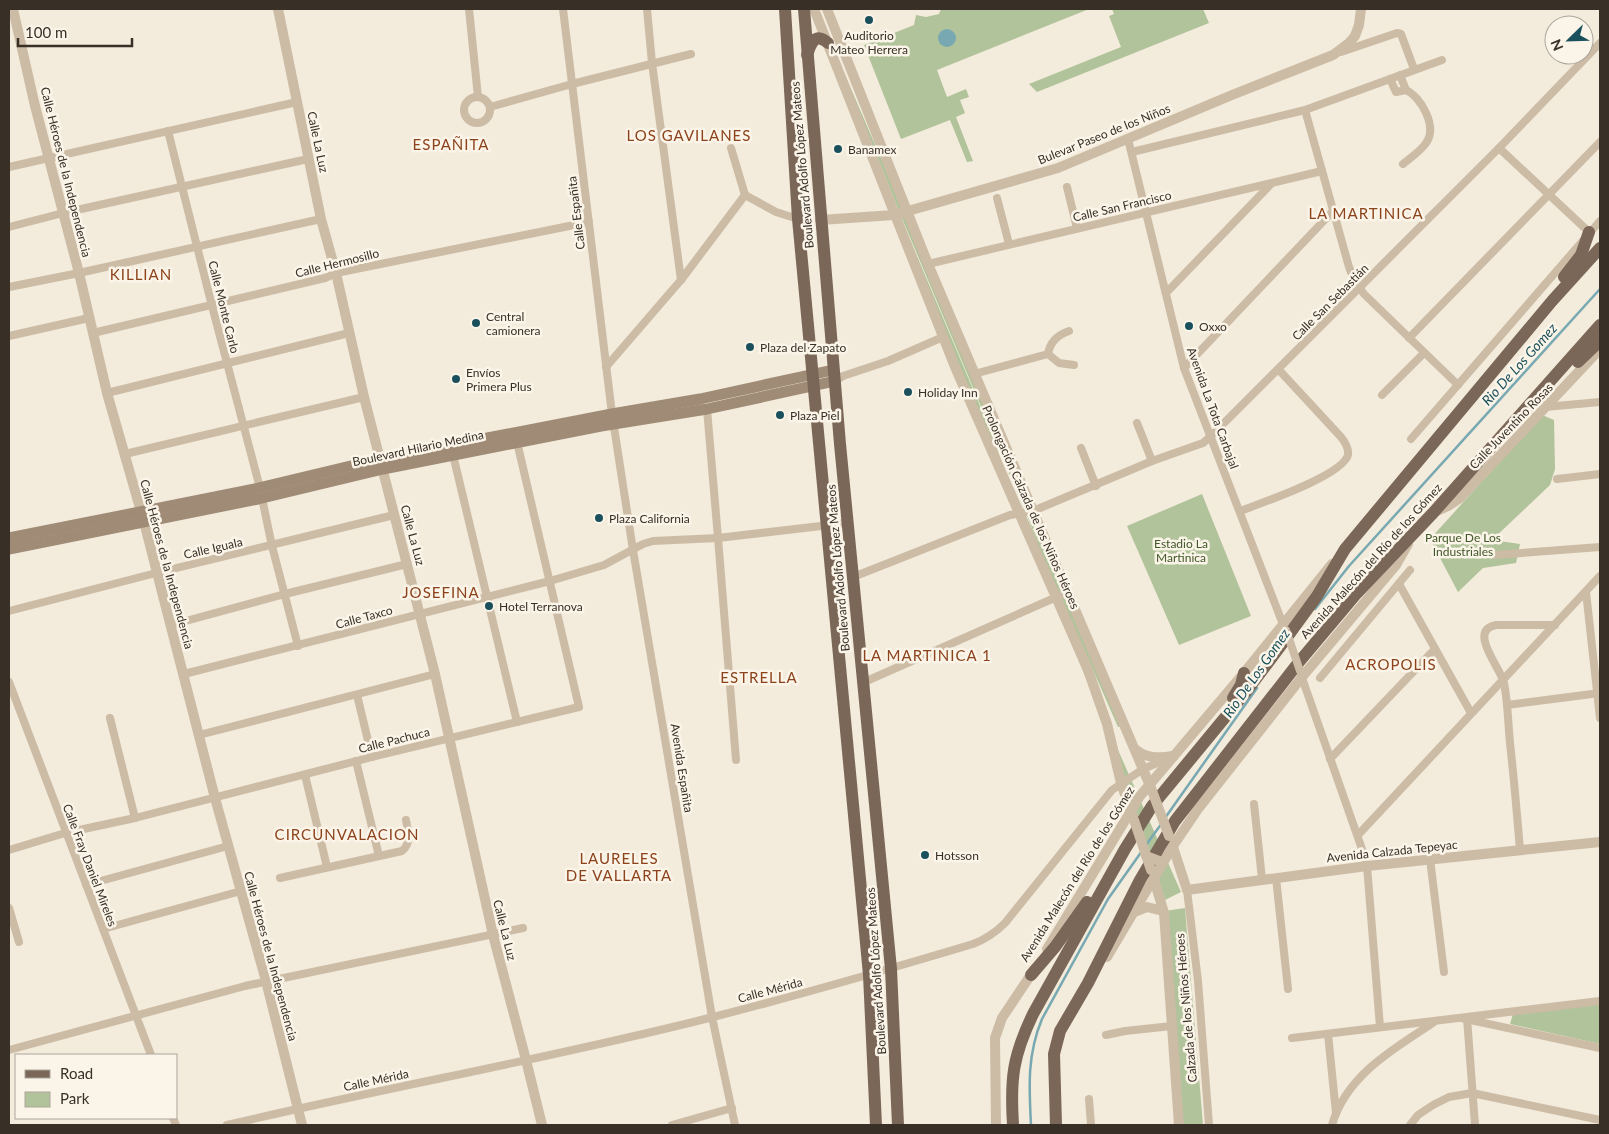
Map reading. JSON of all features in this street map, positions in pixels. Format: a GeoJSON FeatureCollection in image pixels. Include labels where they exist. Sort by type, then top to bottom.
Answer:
{"type":"FeatureCollection","features":[{"type":"Feature","properties":{"kind":"main road","name":"Boulevard Adolfo López Mateos"},"geometry":{"type":"LineString","coordinates":[[785,9],[798,219],[812,381],[869,975],[876,1125]]}},
{"type":"Feature","properties":{"kind":"main road","name":"Boulevard Adolfo López Mateos"},"geometry":{"type":"LineString","coordinates":[[804,9],[820,220],[837,375],[847,523],[891,969],[898,1125]]}},
{"type":"Feature","properties":{"kind":"main road"},"geometry":{"type":"LineString","coordinates":[[807,55],[811,44],[818,38],[828,43]]}},
{"type":"Feature","properties":{"kind":"main road"},"geometry":{"type":"LineString","coordinates":[[1552,301],[1558,286],[1581,255],[1589,232]]}},
{"type":"Feature","properties":{"kind":"main road","name":"Avenida Malecón del Río de los Gómez"},"geometry":{"type":"LineString","coordinates":[[1013,1125],[1013,1069],[1022,1036],[1125,849],[1152,806],[1280,648],[1317,596],[1345,549],[1552,301],[1600,248]]}},
{"type":"Feature","properties":{"kind":"main road","name":"Avenida Malecón del Río de los Gómez"},"geometry":{"type":"LineString","coordinates":[[1056,1125],[1054,1068],[1056,1044],[1060,1031],[1088,983],[1140,880],[1175,822],[1299,662],[1357,593],[1433,512],[1600,325]]}},
{"type":"Feature","properties":{"kind":"main road"},"geometry":{"type":"LineString","coordinates":[[1524,410],[1543,399],[1579,360],[1600,341]]}},
{"type":"Feature","properties":{"kind":"main road","name":"Boulevard Hilario Medina"},"geometry":{"type":"LineString","coordinates":[[9,549],[142,517],[261,493],[382,465],[472,441],[613,419],[706,409],[837,375]]}},
{"type":"Feature","properties":{"kind":"main road","name":"Boulevard Hilario Medina"},"geometry":{"type":"LineString","coordinates":[[382,465],[453,456],[700,400],[812,381]]}},
{"type":"Feature","properties":{"kind":"main road","name":"Boulevard Hilario Medina"},"geometry":{"type":"LineString","coordinates":[[9,538],[142,517]]}},
{"type":"Feature","properties":{"kind":"main road"},"geometry":{"type":"LineString","coordinates":[[1152,806],[1163,785],[1233,698],[1241,685],[1244,672]]}},
{"type":"Feature","properties":{"kind":"main road"},"geometry":{"type":"LineString","coordinates":[[1031,976],[1125,849]]}},
{"type":"Feature","properties":{"kind":"main road"},"geometry":{"type":"LineString","coordinates":[[860,887],[883,885]]}},
{"type":"Feature","properties":{"kind":"street","name":"Calle Héroes de la Independencia"},"geometry":{"type":"LineString","coordinates":[[13,9],[35,106],[79,273],[107,393],[266,981],[302,1125]]}},
{"type":"Feature","properties":{"kind":"street","name":"Calle La Luz"},"geometry":{"type":"LineString","coordinates":[[278,9],[321,219],[336,273],[364,398],[435,674],[493,935],[542,1125]]}},
{"type":"Feature","properties":{"kind":"street"},"geometry":{"type":"LineString","coordinates":[[469,9],[478,97]]}},
{"type":"Feature","properties":{"kind":"street","name":"Calle Españita"},"geometry":{"type":"LineString","coordinates":[[563,9],[613,419]]}},
{"type":"Feature","properties":{"kind":"street"},"geometry":{"type":"LineString","coordinates":[[647,9],[652,63],[681,280]]}},
{"type":"Feature","properties":{"kind":"street","name":"Prolongación Calzada de los Niños Héroes"},"geometry":{"type":"LineString","coordinates":[[814,9],[943,337],[1088,670],[1104,715],[1121,783],[1163,910]]}},
{"type":"Feature","properties":{"kind":"street","name":"Prolongación Calzada de los Niños Héroes"},"geometry":{"type":"LineString","coordinates":[[827,9],[928,264],[1135,748],[1171,841],[1187,890]]}},
{"type":"Feature","properties":{"kind":"street","name":"Bulevar Paseo de los Niños"},"geometry":{"type":"LineString","coordinates":[[820,220],[894,215],[907,212],[1048,171],[1128,140],[1232,95],[1333,55],[1355,36],[1359,25],[1361,9]]}},
{"type":"Feature","properties":{"kind":"street"},"geometry":{"type":"LineString","coordinates":[[1333,55],[1397,33],[1401,34],[1414,69]]}},
{"type":"Feature","properties":{"kind":"street","name":"Calle San Sebastián"},"geometry":{"type":"LineString","coordinates":[[1033,512],[1152,461],[1203,443],[1279,370],[1600,43]]}},
{"type":"Feature","properties":{"kind":"street"},"geometry":{"type":"LineString","coordinates":[[490,107],[690,54]]}},
{"type":"Feature","properties":{"kind":"street"},"geometry":{"type":"LineString","coordinates":[[1132,152],[1305,110],[1442,60]]}},
{"type":"Feature","properties":{"kind":"street"},"geometry":{"type":"LineString","coordinates":[[1400,75],[1406,90],[1417,98],[1430,126],[1430,135],[1426,144],[1403,164]]}},
{"type":"Feature","properties":{"kind":"street"},"geometry":{"type":"LineString","coordinates":[[1390,79],[1396,92],[1406,90]]}},
{"type":"Feature","properties":{"kind":"street"},"geometry":{"type":"LineString","coordinates":[[478,97],[486,100],[490,107],[489,115],[484,122],[476,123],[468,120],[464,112],[466,103],[478,97]]}},
{"type":"Feature","properties":{"kind":"street"},"geometry":{"type":"LineString","coordinates":[[9,167],[297,102]]}},
{"type":"Feature","properties":{"kind":"street"},"geometry":{"type":"LineString","coordinates":[[1305,110],[1349,268],[1359,288],[1458,385]]}},
{"type":"Feature","properties":{"kind":"street","name":"Calle Monte Carlo"},"geometry":{"type":"LineString","coordinates":[[168,131],[261,493],[272,546],[298,646]]}},
{"type":"Feature","properties":{"kind":"street","name":"Avenida La Tota Carbajal"},"geometry":{"type":"LineString","coordinates":[[1128,140],[1184,368],[1284,627],[1358,835],[1367,866],[1380,1027]]}},
{"type":"Feature","properties":{"kind":"street"},"geometry":{"type":"LineString","coordinates":[[1409,338],[1600,142]]}},
{"type":"Feature","properties":{"kind":"street"},"geometry":{"type":"LineString","coordinates":[[731,148],[744,195],[776,212],[798,219]]}},
{"type":"Feature","properties":{"kind":"street"},"geometry":{"type":"LineString","coordinates":[[1499,148],[1589,232]]}},
{"type":"Feature","properties":{"kind":"street"},"geometry":{"type":"LineString","coordinates":[[9,227],[63,213],[308,159]]}},
{"type":"Feature","properties":{"kind":"street","name":"Calle San Francisco"},"geometry":{"type":"LineString","coordinates":[[928,264],[1146,212],[1270,185],[1322,171]]}},
{"type":"Feature","properties":{"kind":"street"},"geometry":{"type":"LineString","coordinates":[[1166,293],[1270,185]]}},
{"type":"Feature","properties":{"kind":"street"},"geometry":{"type":"LineString","coordinates":[[1067,186],[1077,228]]}},
{"type":"Feature","properties":{"kind":"street"},"geometry":{"type":"LineString","coordinates":[[606,367],[681,280],[744,195]]}},
{"type":"Feature","properties":{"kind":"street"},"geometry":{"type":"LineString","coordinates":[[997,198],[1009,244]]}},
{"type":"Feature","properties":{"kind":"street"},"geometry":{"type":"LineString","coordinates":[[1184,368],[1333,211]]}},
{"type":"Feature","properties":{"kind":"street"},"geometry":{"type":"LineString","coordinates":[[9,287],[321,219]]}},
{"type":"Feature","properties":{"kind":"street"},"geometry":{"type":"LineString","coordinates":[[1411,439],[1600,221]]}},
{"type":"Feature","properties":{"kind":"street","name":"Calle Hermosillo"},"geometry":{"type":"LineString","coordinates":[[93,333],[212,306],[324,278],[336,273],[589,222]]}},
{"type":"Feature","properties":{"kind":"street"},"geometry":{"type":"LineString","coordinates":[[9,336],[89,318]]}},
{"type":"Feature","properties":{"kind":"street"},"geometry":{"type":"LineString","coordinates":[[1048,354],[1054,339],[1069,331]]}},
{"type":"Feature","properties":{"kind":"street"},"geometry":{"type":"LineString","coordinates":[[107,393],[349,333]]}},
{"type":"Feature","properties":{"kind":"street"},"geometry":{"type":"LineString","coordinates":[[837,375],[888,360],[943,337]]}},
{"type":"Feature","properties":{"kind":"street","name":"Calle Juventino Rosas"},"geometry":{"type":"LineString","coordinates":[[1433,512],[1448,506],[1460,498],[1600,349]]}},
{"type":"Feature","properties":{"kind":"street"},"geometry":{"type":"LineString","coordinates":[[1382,395],[1424,353]]}},
{"type":"Feature","properties":{"kind":"street"},"geometry":{"type":"LineString","coordinates":[[974,374],[1048,354]]}},
{"type":"Feature","properties":{"kind":"street"},"geometry":{"type":"LineString","coordinates":[[1048,354],[1058,362],[1074,365]]}},
{"type":"Feature","properties":{"kind":"street"},"geometry":{"type":"LineString","coordinates":[[1240,511],[1312,483],[1341,464],[1348,457],[1346,444],[1341,437],[1279,370]]}},
{"type":"Feature","properties":{"kind":"street"},"geometry":{"type":"LineString","coordinates":[[125,454],[364,398]]}},
{"type":"Feature","properties":{"kind":"street"},"geometry":{"type":"LineString","coordinates":[[1546,408],[1600,402]]}},
{"type":"Feature","properties":{"kind":"street"},"geometry":{"type":"LineString","coordinates":[[706,409],[736,760]]}},
{"type":"Feature","properties":{"kind":"street","name":"Avenida Españita"},"geometry":{"type":"LineString","coordinates":[[613,419],[633,550],[712,1017],[735,1125]]}},
{"type":"Feature","properties":{"kind":"street"},"geometry":{"type":"LineString","coordinates":[[1137,423],[1152,461]]}},
{"type":"Feature","properties":{"kind":"street"},"geometry":{"type":"LineString","coordinates":[[517,442],[550,581]]}},
{"type":"Feature","properties":{"kind":"street"},"geometry":{"type":"LineString","coordinates":[[1081,448],[1096,486]]}},
{"type":"Feature","properties":{"kind":"street"},"geometry":{"type":"LineString","coordinates":[[453,456],[517,722]]}},
{"type":"Feature","properties":{"kind":"street"},"geometry":{"type":"LineString","coordinates":[[1557,479],[1600,474]]}},
{"type":"Feature","properties":{"kind":"street"},"geometry":{"type":"LineString","coordinates":[[853,577],[1020,512],[1033,512]]}},
{"type":"Feature","properties":{"kind":"street","name":"Calle Iguala"},"geometry":{"type":"LineString","coordinates":[[9,611],[156,572],[272,546],[394,515]]}},
{"type":"Feature","properties":{"kind":"street","name":"Calle Taxco"},"geometry":{"type":"LineString","coordinates":[[184,674],[550,581],[604,565],[643,544],[653,541],[718,538],[847,523]]}},
{"type":"Feature","properties":{"kind":"street"},"geometry":{"type":"LineString","coordinates":[[1301,674],[1396,565],[1411,536]]}},
{"type":"Feature","properties":{"kind":"street"},"geometry":{"type":"LineString","coordinates":[[1495,555],[1600,547]]}},
{"type":"Feature","properties":{"kind":"street","name":"Avenida Malecón del Río de los Gómez"},"geometry":{"type":"LineString","coordinates":[[996,1125],[995,1038],[1002,1018],[1031,976],[1104,857],[1130,810],[1244,672],[1284,627],[1318,579],[1345,549]]}},
{"type":"Feature","properties":{"kind":"street"},"geometry":{"type":"LineString","coordinates":[[171,625],[285,594],[408,564]]}},
{"type":"Feature","properties":{"kind":"street"},"geometry":{"type":"LineString","coordinates":[[1320,678],[1410,570]]}},
{"type":"Feature","properties":{"kind":"street"},"geometry":{"type":"LineString","coordinates":[[1358,835],[1600,576]]}},
{"type":"Feature","properties":{"kind":"street","name":"Calle Pachuca"},"geometry":{"type":"LineString","coordinates":[[9,850],[65,833],[135,818],[372,757],[579,707],[550,581]]}},
{"type":"Feature","properties":{"kind":"street"},"geometry":{"type":"LineString","coordinates":[[1399,584],[1471,713]]}},
{"type":"Feature","properties":{"kind":"street"},"geometry":{"type":"LineString","coordinates":[[862,683],[1068,592]]}},
{"type":"Feature","properties":{"kind":"street"},"geometry":{"type":"LineString","coordinates":[[1586,592],[1599,693],[1600,718]]}},
{"type":"Feature","properties":{"kind":"street"},"geometry":{"type":"LineString","coordinates":[[1520,850],[1504,680],[1488,651],[1484,636],[1486,630],[1496,625],[1556,625]]}},
{"type":"Feature","properties":{"kind":"street"},"geometry":{"type":"LineString","coordinates":[[1330,759],[1435,649]]}},
{"type":"Feature","properties":{"kind":"street"},"geometry":{"type":"LineString","coordinates":[[199,735],[435,674]]}},
{"type":"Feature","properties":{"kind":"street","name":"Avenida Malecón del Río de los Gómez"},"geometry":{"type":"LineString","coordinates":[[1088,983],[1107,957],[1133,913],[1171,841],[1198,809],[1301,674]]}},
{"type":"Feature","properties":{"kind":"street","name":"Calle Fray Daniel Mireles"},"geometry":{"type":"LineString","coordinates":[[9,682],[151,1054]]}},
{"type":"Feature","properties":{"kind":"street"},"geometry":{"type":"LineString","coordinates":[[1507,704],[1599,693]]}},
{"type":"Feature","properties":{"kind":"street"},"geometry":{"type":"LineString","coordinates":[[357,695],[372,757]]}},
{"type":"Feature","properties":{"kind":"street"},"geometry":{"type":"LineString","coordinates":[[110,718],[135,818]]}},
{"type":"Feature","properties":{"kind":"street"},"geometry":{"type":"LineString","coordinates":[[1135,748],[1141,754],[1151,758],[1174,756]]}},
{"type":"Feature","properties":{"kind":"street","name":"Calle Mérida"},"geometry":{"type":"LineString","coordinates":[[227,1125],[526,1060],[712,1017],[891,969],[985,940],[996,932],[1106,797],[1121,783],[1143,770],[1174,756]]}},
{"type":"Feature","properties":{"kind":"street"},"geometry":{"type":"LineString","coordinates":[[356,761],[379,856]]}},
{"type":"Feature","properties":{"kind":"street"},"geometry":{"type":"LineString","coordinates":[[305,774],[327,867]]}},
{"type":"Feature","properties":{"kind":"street"},"geometry":{"type":"LineString","coordinates":[[1254,804],[1262,879]]}},
{"type":"Feature","properties":{"kind":"street"},"geometry":{"type":"LineString","coordinates":[[280,878],[398,852],[406,848],[409,841],[406,820]]}},
{"type":"Feature","properties":{"kind":"street","name":"Avenida Calzada Tepeyac"},"geometry":{"type":"LineString","coordinates":[[1187,890],[1367,866],[1600,842]]}},
{"type":"Feature","properties":{"kind":"street"},"geometry":{"type":"LineString","coordinates":[[86,885],[228,846]]}},
{"type":"Feature","properties":{"kind":"street"},"geometry":{"type":"LineString","coordinates":[[1146,856],[1162,861]]}},
{"type":"Feature","properties":{"kind":"street"},"geometry":{"type":"LineString","coordinates":[[1430,859],[1444,972]]}},
{"type":"Feature","properties":{"kind":"street"},"geometry":{"type":"LineString","coordinates":[[1276,878],[1288,989]]}},
{"type":"Feature","properties":{"kind":"street","name":"Calzada de los Niños Héroes"},"geometry":{"type":"LineString","coordinates":[[1187,890],[1198,981],[1208,1125]]}},
{"type":"Feature","properties":{"kind":"street"},"geometry":{"type":"LineString","coordinates":[[103,929],[241,891]]}},
{"type":"Feature","properties":{"kind":"street"},"geometry":{"type":"LineString","coordinates":[[1133,913],[1147,907],[1163,910]]}},
{"type":"Feature","properties":{"kind":"street"},"geometry":{"type":"LineString","coordinates":[[9,908],[19,942]]}},
{"type":"Feature","properties":{"kind":"street","name":"Calzada de los Niños Héroes"},"geometry":{"type":"LineString","coordinates":[[1163,910],[1179,1125]]}},
{"type":"Feature","properties":{"kind":"street"},"geometry":{"type":"LineString","coordinates":[[9,1050],[266,981],[523,928]]}},
{"type":"Feature","properties":{"kind":"street"},"geometry":{"type":"LineString","coordinates":[[1292,1038],[1600,1001]]}},
{"type":"Feature","properties":{"kind":"street"},"geometry":{"type":"LineString","coordinates":[[1465,1018],[1600,1048]]}},
{"type":"Feature","properties":{"kind":"street"},"geometry":{"type":"LineString","coordinates":[[1465,1018],[1475,1125]]}},
{"type":"Feature","properties":{"kind":"street"},"geometry":{"type":"LineString","coordinates":[[1332,1125],[1336,1113],[1350,1090],[1365,1072],[1381,1057],[1435,1022]]}},
{"type":"Feature","properties":{"kind":"street"},"geometry":{"type":"LineString","coordinates":[[1106,1035],[1172,1026]]}},
{"type":"Feature","properties":{"kind":"street"},"geometry":{"type":"LineString","coordinates":[[1328,1034],[1336,1113]]}},
{"type":"Feature","properties":{"kind":"street"},"geometry":{"type":"LineString","coordinates":[[1410,1125],[1418,1115],[1433,1105],[1449,1097],[1472,1093],[1600,1120]]}},
{"type":"Feature","properties":{"kind":"street"},"geometry":{"type":"LineString","coordinates":[[1089,1099],[1091,1125]]}},
{"type":"Feature","properties":{"kind":"street"},"geometry":{"type":"LineString","coordinates":[[672,1125],[732,1108]]}},
{"type":"Feature","properties":{"kind":"green space"},"geometry":{"type":"Polygon","coordinates":[[[941,9],[1089,9],[937,70],[947,97],[966,89],[969,97],[960,100],[965,113],[956,117],[973,161],[967,162],[950,120],[901,139],[864,45],[914,25],[916,15],[926,17],[939,14],[941,9]]]}},
{"type":"Feature","properties":{"kind":"green space"},"geometry":{"type":"Polygon","coordinates":[[[1112,9],[1203,9],[1209,23],[1037,92],[1029,84],[1121,47],[1109,16],[1114,14],[1112,9]]]}},
{"type":"Feature","properties":{"kind":"green space"},"geometry":{"type":"Polygon","coordinates":[[[839,61],[974,374],[1024,502],[1121,726],[1118,727],[1080,640],[1118,750],[1181,892],[1165,900],[1088,683],[978,418],[890,192],[991,432],[1004,468],[1037,540],[852,94],[889,188],[839,61]]]}},
{"type":"Feature","properties":{"kind":"green space","name":"Parque De Los Industriales"},"geometry":{"type":"Polygon","coordinates":[[[1542,415],[1554,420],[1555,469],[1550,485],[1492,540],[1520,544],[1516,563],[1483,568],[1458,592],[1430,539],[1542,415]]]}},
{"type":"Feature","properties":{"kind":"green space","name":"Estadio La Martinica"},"geometry":{"type":"Polygon","coordinates":[[[1202,494],[1251,616],[1179,645],[1127,526],[1202,494]]]}},
{"type":"Feature","properties":{"kind":"green space"},"geometry":{"type":"Polygon","coordinates":[[[1185,908],[1203,1125],[1181,1125],[1165,911],[1185,908]]]}},
{"type":"Feature","properties":{"kind":"green space"},"geometry":{"type":"Polygon","coordinates":[[[1600,1000],[1600,1044],[1510,1024],[1513,1014],[1600,1000]]]}},
{"type":"Feature","properties":{"kind":"water"},"geometry":{"type":"Polygon","coordinates":[[[947,29],[953,32],[956,38],[953,44],[947,47],[941,44],[938,38],[941,32],[947,29]]]}},
{"type":"Feature","properties":{"kind":"waterway","name":"Rio De Los Gomez"},"geometry":{"type":"LineString","coordinates":[[1315,609],[1349,566],[1600,289]]}},
{"type":"Feature","properties":{"kind":"waterway","name":"Rio De Los Gomez"},"geometry":{"type":"LineString","coordinates":[[1165,818],[1257,688]]}},
{"type":"Feature","properties":{"kind":"waterway","name":"Rio De Los Gomez"},"geometry":{"type":"LineString","coordinates":[[1146,845],[1162,823]]}},
{"type":"Feature","properties":{"kind":"waterway","name":"Rio De Los Gomez"},"geometry":{"type":"LineString","coordinates":[[1031,1125],[1031,1058],[1042,1019],[1108,899],[1142,851]]}},
{"type":"Feature","properties":{"kind":"place","name":"Auditorio Mateo Herrera"},"geometry":{"type":"Point","coordinates":[869,20]}},
{"type":"Feature","properties":{"kind":"place","name":"Banamex"},"geometry":{"type":"Point","coordinates":[838,149]}},
{"type":"Feature","properties":{"kind":"place","name":"Central camionera"},"geometry":{"type":"Point","coordinates":[476,323]}},
{"type":"Feature","properties":{"kind":"place","name":"Oxxo"},"geometry":{"type":"Point","coordinates":[1189,326]}},
{"type":"Feature","properties":{"kind":"place","name":"Plaza del Zapato"},"geometry":{"type":"Point","coordinates":[750,347]}},
{"type":"Feature","properties":{"kind":"place","name":"Envíos Primera Plus"},"geometry":{"type":"Point","coordinates":[456,379]}},
{"type":"Feature","properties":{"kind":"place","name":"Holiday Inn"},"geometry":{"type":"Point","coordinates":[908,392]}},
{"type":"Feature","properties":{"kind":"place","name":"Plaza Piel"},"geometry":{"type":"Point","coordinates":[780,415]}},
{"type":"Feature","properties":{"kind":"place","name":"Plaza California"},"geometry":{"type":"Point","coordinates":[599,518]}},
{"type":"Feature","properties":{"kind":"place","name":"Hotel Terranova"},"geometry":{"type":"Point","coordinates":[489,606]}},
{"type":"Feature","properties":{"kind":"place","name":"Hotsson"},"geometry":{"type":"Point","coordinates":[925,855]}},
{"type":"Feature","properties":{"kind":"district","name":"LOS GAVILANES"},"geometry":{"type":"Point","coordinates":[689,135]}},
{"type":"Feature","properties":{"kind":"district","name":"ESPAÑITA"},"geometry":{"type":"Point","coordinates":[451,144]}},
{"type":"Feature","properties":{"kind":"district","name":"LA MARTINICA"},"geometry":{"type":"Point","coordinates":[1366,213]}},
{"type":"Feature","properties":{"kind":"district","name":"KILLIAN"},"geometry":{"type":"Point","coordinates":[141,274]}},
{"type":"Feature","properties":{"kind":"district","name":"JOSEFINA"},"geometry":{"type":"Point","coordinates":[441,592]}},
{"type":"Feature","properties":{"kind":"district","name":"LA MARTINICA 1"},"geometry":{"type":"Point","coordinates":[927,655]}},
{"type":"Feature","properties":{"kind":"district","name":"ACROPOLIS"},"geometry":{"type":"Point","coordinates":[1391,664]}},
{"type":"Feature","properties":{"kind":"district","name":"ESTRELLA"},"geometry":{"type":"Point","coordinates":[759,677]}},
{"type":"Feature","properties":{"kind":"district","name":"CIRCUNVALACION"},"geometry":{"type":"Point","coordinates":[347,834]}},
{"type":"Feature","properties":{"kind":"district","name":"LAURELES DE VALLARTA"},"geometry":{"type":"Point","coordinates":[619,866]}}]}
